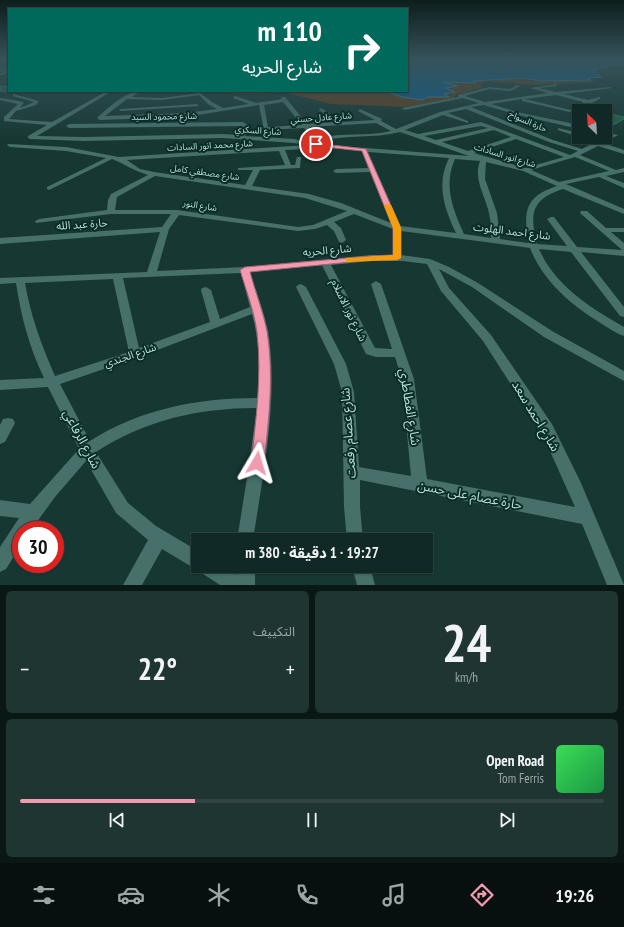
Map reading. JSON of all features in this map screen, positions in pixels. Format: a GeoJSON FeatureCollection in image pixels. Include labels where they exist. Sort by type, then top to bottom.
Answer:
{"type":"FeatureCollection","features":[{"type":"Feature","properties":{"kind":"street"},"geometry":{"type":"LineString","coordinates":[[517,86],[511,90],[491,87],[460,96],[533,117],[572,125]]}},
{"type":"Feature","properties":{"kind":"street"},"geometry":{"type":"LineString","coordinates":[[540,86],[532,88],[590,102]]}},
{"type":"Feature","properties":{"kind":"street"},"geometry":{"type":"LineString","coordinates":[[542,86],[567,93]]}},
{"type":"Feature","properties":{"kind":"street"},"geometry":{"type":"LineString","coordinates":[[589,86],[600,89]]}},
{"type":"Feature","properties":{"kind":"street"},"geometry":{"type":"LineString","coordinates":[[317,140],[333,136],[372,136],[398,131],[442,113],[484,103],[610,88]]}},
{"type":"Feature","properties":{"kind":"street"},"geometry":{"type":"LineString","coordinates":[[483,90],[572,112]]}},
{"type":"Feature","properties":{"kind":"street"},"geometry":{"type":"LineString","coordinates":[[30,137],[108,92]]}},
{"type":"Feature","properties":{"kind":"street"},"geometry":{"type":"LineString","coordinates":[[138,92],[116,104],[100,118],[185,115],[223,110],[237,111],[254,104],[284,99],[317,140],[327,146]]}},
{"type":"Feature","properties":{"kind":"street"},"geometry":{"type":"LineString","coordinates":[[0,99],[13,93]]}},
{"type":"Feature","properties":{"kind":"street"},"geometry":{"type":"LineString","coordinates":[[0,95],[13,93],[37,101],[30,106],[14,111]]}},
{"type":"Feature","properties":{"kind":"street"},"geometry":{"type":"LineString","coordinates":[[127,98],[162,99],[200,94],[210,103],[223,110]]}},
{"type":"Feature","properties":{"kind":"street"},"geometry":{"type":"LineString","coordinates":[[235,96],[254,104]]}},
{"type":"Feature","properties":{"kind":"street"},"geometry":{"type":"LineString","coordinates":[[418,113],[404,109],[464,97]]}},
{"type":"Feature","properties":{"kind":"street"},"geometry":{"type":"LineString","coordinates":[[554,108],[590,102],[599,98]]}},
{"type":"Feature","properties":{"kind":"street"},"geometry":{"type":"LineString","coordinates":[[0,99],[22,103],[6,118],[6,120],[0,123]]}},
{"type":"Feature","properties":{"kind":"street"},"geometry":{"type":"LineString","coordinates":[[0,106],[16,101]]}},
{"type":"Feature","properties":{"kind":"street"},"geometry":{"type":"LineString","coordinates":[[177,101],[180,106]]}},
{"type":"Feature","properties":{"kind":"street","name":"شارع عادل حسني"},"geometry":{"type":"LineString","coordinates":[[261,103],[266,129],[377,121]]}},
{"type":"Feature","properties":{"kind":"street"},"geometry":{"type":"LineString","coordinates":[[116,104],[124,104],[116,118]]}},
{"type":"Feature","properties":{"kind":"street"},"geometry":{"type":"LineString","coordinates":[[121,110],[197,105]]}},
{"type":"Feature","properties":{"kind":"street","name":"حارة السواح"},"geometry":{"type":"LineString","coordinates":[[466,107],[551,141],[584,151]]}},
{"type":"Feature","properties":{"kind":"street"},"geometry":{"type":"LineString","coordinates":[[321,109],[341,124]]}},
{"type":"Feature","properties":{"kind":"street","name":"شارع انور السادات"},"geometry":{"type":"LineString","coordinates":[[360,110],[380,120],[377,121],[398,131],[484,159],[525,170],[624,212]]}},
{"type":"Feature","properties":{"kind":"street"},"geometry":{"type":"LineString","coordinates":[[442,113],[466,122]]}},
{"type":"Feature","properties":{"kind":"street"},"geometry":{"type":"LineString","coordinates":[[425,115],[431,117]]}},
{"type":"Feature","properties":{"kind":"street"},"geometry":{"type":"LineString","coordinates":[[200,125],[203,116]]}},
{"type":"Feature","properties":{"kind":"street"},"geometry":{"type":"LineString","coordinates":[[533,117],[530,119],[534,122],[572,133]]}},
{"type":"Feature","properties":{"kind":"street"},"geometry":{"type":"LineString","coordinates":[[6,120],[53,124]]}},
{"type":"Feature","properties":{"kind":"street"},"geometry":{"type":"LineString","coordinates":[[416,136],[481,124],[526,144],[573,156],[624,175]]}},
{"type":"Feature","properties":{"kind":"street","name":"شارع محمود السيد"},"geometry":{"type":"LineString","coordinates":[[69,126],[245,125],[241,138]]}},
{"type":"Feature","properties":{"kind":"street"},"geometry":{"type":"LineString","coordinates":[[434,142],[494,129]]}},
{"type":"Feature","properties":{"kind":"street"},"geometry":{"type":"LineString","coordinates":[[612,135],[617,136],[612,138]]}},
{"type":"Feature","properties":{"kind":"street","name":"شارع السكري"},"geometry":{"type":"LineString","coordinates":[[30,137],[84,139],[199,136],[241,138],[294,141],[364,150],[484,159]]}},
{"type":"Feature","properties":{"kind":"street","name":"شارع مصطفي كامل"},"geometry":{"type":"LineString","coordinates":[[30,137],[8,146],[66,149],[116,158],[138,170],[154,174],[306,196],[354,211],[397,228]]}},
{"type":"Feature","properties":{"kind":"street"},"geometry":{"type":"LineString","coordinates":[[469,153],[514,138]]}},
{"type":"Feature","properties":{"kind":"street"},"geometry":{"type":"LineString","coordinates":[[525,170],[573,156],[599,144]]}},
{"type":"Feature","properties":{"kind":"street"},"geometry":{"type":"LineString","coordinates":[[604,144],[623,151]]}},
{"type":"Feature","properties":{"kind":"street","name":"شارع محمد انور السادات"},"geometry":{"type":"LineString","coordinates":[[116,158],[327,146]]}},
{"type":"Feature","properties":{"kind":"street"},"geometry":{"type":"LineString","coordinates":[[281,149],[289,167]]}},
{"type":"Feature","properties":{"kind":"street"},"geometry":{"type":"LineString","coordinates":[[364,150],[397,228],[397,258]]}},
{"type":"Feature","properties":{"kind":"street"},"geometry":{"type":"LineString","coordinates":[[453,157],[446,172],[445,189],[448,206],[461,236]]}},
{"type":"Feature","properties":{"kind":"street"},"geometry":{"type":"LineString","coordinates":[[49,188],[116,158]]}},
{"type":"Feature","properties":{"kind":"street"},"geometry":{"type":"LineString","coordinates":[[240,169],[298,166],[299,158]]}},
{"type":"Feature","properties":{"kind":"street"},"geometry":{"type":"LineString","coordinates":[[484,159],[481,165],[481,177],[493,214],[496,241]]}},
{"type":"Feature","properties":{"kind":"street"},"geometry":{"type":"LineString","coordinates":[[248,187],[258,168]]}},
{"type":"Feature","properties":{"kind":"street"},"geometry":{"type":"LineString","coordinates":[[336,171],[372,170]]}},
{"type":"Feature","properties":{"kind":"street"},"geometry":{"type":"LineString","coordinates":[[624,170],[561,185],[543,193],[538,196],[533,203],[530,226],[533,246],[545,270],[557,283],[593,312],[624,332]]}},
{"type":"Feature","properties":{"kind":"street"},"geometry":{"type":"LineString","coordinates":[[111,212],[112,200],[114,196],[154,174]]}},
{"type":"Feature","properties":{"kind":"street"},"geometry":{"type":"LineString","coordinates":[[599,175],[624,186]]}},
{"type":"Feature","properties":{"kind":"street","name":"شارع النور"},"geometry":{"type":"LineString","coordinates":[[39,221],[111,212],[177,212],[298,229],[315,227],[354,211]]}},
{"type":"Feature","properties":{"kind":"street"},"geometry":{"type":"LineString","coordinates":[[151,274],[165,229],[177,212]]}},
{"type":"Feature","properties":{"kind":"street"},"geometry":{"type":"LineString","coordinates":[[584,213],[624,248]]}},
{"type":"Feature","properties":{"kind":"street"},"geometry":{"type":"LineString","coordinates":[[551,219],[624,314]]}},
{"type":"Feature","properties":{"kind":"street"},"geometry":{"type":"LineString","coordinates":[[329,222],[338,230],[342,240]]}},
{"type":"Feature","properties":{"kind":"street","name":"شارع احمد الهلوت"},"geometry":{"type":"LineString","coordinates":[[397,228],[533,246],[624,253]]}},
{"type":"Feature","properties":{"kind":"street","name":"حارة عبد الله"},"geometry":{"type":"LineString","coordinates":[[0,241],[165,229]]}},
{"type":"Feature","properties":{"kind":"street"},"geometry":{"type":"LineString","coordinates":[[604,230],[624,230]]}},
{"type":"Feature","properties":{"kind":"street","name":"شارع الحريه"},"geometry":{"type":"LineString","coordinates":[[0,281],[245,270],[325,262],[397,258],[430,262],[475,285],[548,334],[624,377]]}},
{"type":"Feature","properties":{"kind":"street","name":"شارع نور الاسلام"},"geometry":{"type":"LineString","coordinates":[[325,262],[370,351],[376,353],[400,353]]}},
{"type":"Feature","properties":{"kind":"street","name":"شارع احمد سعد"},"geometry":{"type":"LineString","coordinates":[[430,262],[445,288],[487,338],[547,428],[588,517],[616,585]]}},
{"type":"Feature","properties":{"kind":"street"},"geometry":{"type":"LineString","coordinates":[[245,270],[262,330],[264,403],[256,478],[246,533]]}},
{"type":"Feature","properties":{"kind":"street"},"geometry":{"type":"LineString","coordinates":[[117,275],[135,354]]}},
{"type":"Feature","properties":{"kind":"street","name":"شارع الرفاعي"},"geometry":{"type":"LineString","coordinates":[[20,280],[24,311],[52,382],[87,450],[122,508],[160,537],[191,557]]}},
{"type":"Feature","properties":{"kind":"street","name":"شارع الفطاطري"},"geometry":{"type":"LineString","coordinates":[[376,284],[408,380],[420,485]]}},
{"type":"Feature","properties":{"kind":"street","name":"شارع عصام رفعت"},"geometry":{"type":"LineString","coordinates":[[301,287],[340,364],[348,392],[352,472],[352,507],[355,533]]}},
{"type":"Feature","properties":{"kind":"street"},"geometry":{"type":"LineString","coordinates":[[206,290],[216,324]]}},
{"type":"Feature","properties":{"kind":"street","name":"شارع الجندي"},"geometry":{"type":"LineString","coordinates":[[0,385],[52,382],[135,354],[256,309]]}},
{"type":"Feature","properties":{"kind":"street"},"geometry":{"type":"LineString","coordinates":[[0,563],[16,536],[34,512],[87,450],[123,430],[159,415],[195,406],[230,402],[264,403]]}},
{"type":"Feature","properties":{"kind":"street"},"geometry":{"type":"LineString","coordinates":[[0,438],[8,423]]}},
{"type":"Feature","properties":{"kind":"street","name":"حارة عصام على حسن"},"geometry":{"type":"LineString","coordinates":[[352,472],[588,517]]}},
{"type":"Feature","properties":{"kind":"street"},"geometry":{"type":"LineString","coordinates":[[0,508],[34,512]]}},
{"type":"Feature","properties":{"kind":"street"},"geometry":{"type":"LineString","coordinates":[[132,585],[160,537]]}},
{"type":"Feature","properties":{"kind":"street"},"geometry":{"type":"LineString","coordinates":[[217,573],[237,585]]}},
{"type":"Feature","properties":{"kind":"street"},"geometry":{"type":"LineString","coordinates":[[246,573],[246,585]]}},
{"type":"Feature","properties":{"kind":"street"},"geometry":{"type":"LineString","coordinates":[[363,573],[366,585]]}},
{"type":"Feature","properties":{"kind":"shaded area"},"geometry":{"type":"Polygon","coordinates":[[[454,86],[483,87],[456,95],[453,99],[405,107],[331,104],[287,93],[235,94],[230,92],[388,92],[402,97],[425,100],[428,97],[450,96],[444,94],[455,93],[445,88],[454,86]]]}},
{"type":"Feature","properties":{"kind":"water"},"geometry":{"type":"Polygon","coordinates":[[[408,86],[455,86],[445,88],[455,92],[444,94],[449,97],[428,97],[422,100],[402,97],[388,92],[408,92],[408,86]]]}},
{"type":"Feature","properties":{"kind":"building"},"geometry":{"type":"Polygon","coordinates":[[[0,86],[8,87],[8,92],[0,91],[0,86]]]}},
{"type":"Feature","properties":{"kind":"building"},"geometry":{"type":"Polygon","coordinates":[[[612,114],[624,117],[624,119],[613,125],[612,114]]]}},
{"type":"Feature","properties":{"kind":"slow traffic"},"geometry":{"type":"LineString","coordinates":[[349,260],[397,258],[397,228],[387,205]]}},
{"type":"Feature","properties":{"kind":"route"},"geometry":{"type":"LineString","coordinates":[[257,463],[264,403],[265,365],[262,330],[245,270],[371,258],[397,258],[397,228],[364,150],[316,144]]}}]}
